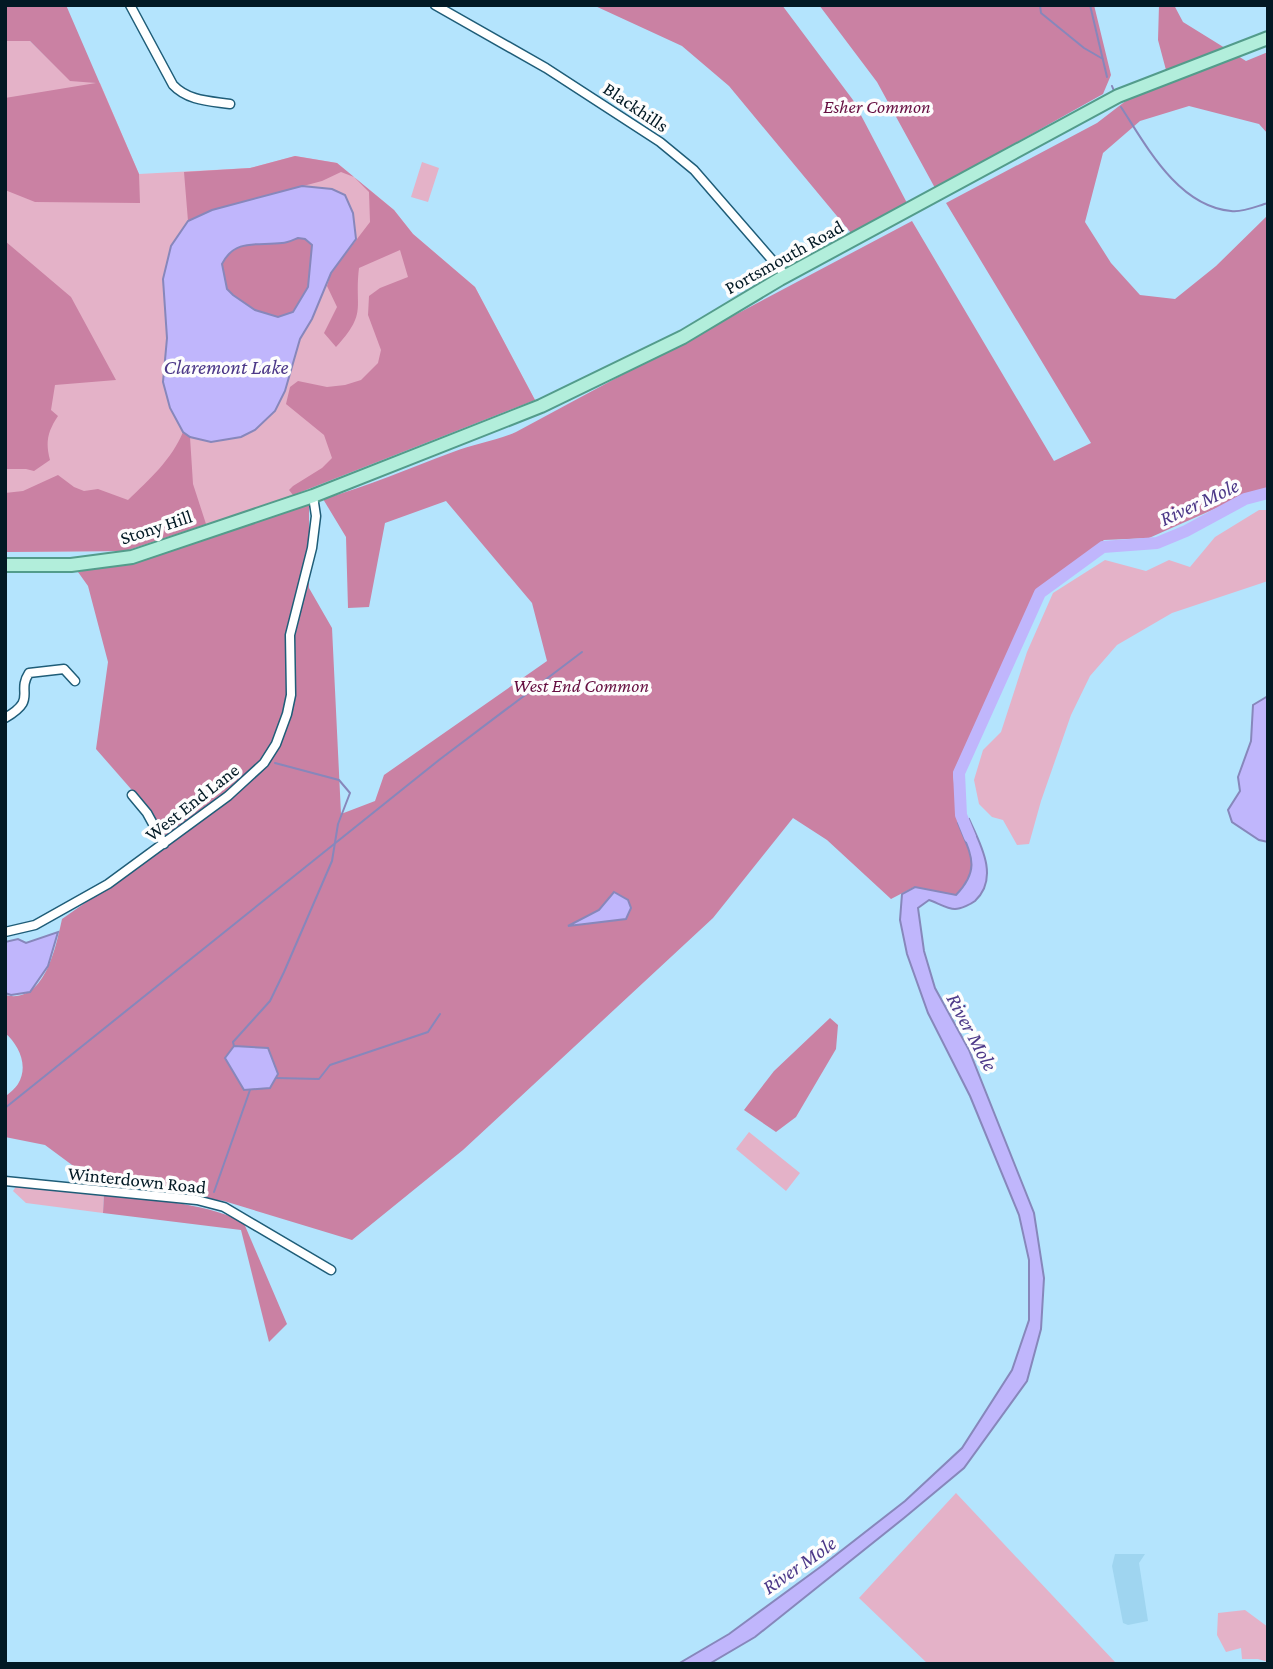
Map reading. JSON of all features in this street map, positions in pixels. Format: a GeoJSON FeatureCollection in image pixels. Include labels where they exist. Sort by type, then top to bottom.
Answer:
{"type":"FeatureCollection","features":[{"type":"Feature","properties":{"kind":"main road","name":"Portsmouth Road"},"geometry":{"type":"LineString","coordinates":[[313,496],[541,406],[590,383],[682,337],[786,276],[1118,96],[1268,38]]}},
{"type":"Feature","properties":{"kind":"main road","name":"Stony Hill"},"geometry":{"type":"LineString","coordinates":[[5,565],[71,565],[132,557],[313,496]]}},
{"type":"Feature","properties":{"kind":"street"},"geometry":{"type":"LineString","coordinates":[[130,5],[173,85],[180,92],[188,97],[230,104]]}},
{"type":"Feature","properties":{"kind":"street","name":"Blackhills"},"geometry":{"type":"LineString","coordinates":[[435,5],[546,68],[660,142],[694,170],[786,276]]}},
{"type":"Feature","properties":{"kind":"street","name":"West End Lane"},"geometry":{"type":"LineString","coordinates":[[5,932],[34,925],[107,884],[164,844],[264,763],[288,714],[292,695],[290,635],[312,548],[316,516],[313,496]]}},
{"type":"Feature","properties":{"kind":"street"},"geometry":{"type":"LineString","coordinates":[[5,718],[22,707],[26,700],[27,675],[64,669],[75,681]]}},
{"type":"Feature","properties":{"kind":"street"},"geometry":{"type":"LineString","coordinates":[[132,795],[147,813],[164,844]]}},
{"type":"Feature","properties":{"kind":"street","name":"Winterdown Road"},"geometry":{"type":"LineString","coordinates":[[5,1181],[197,1200],[224,1207],[331,1270]]}},
{"type":"Feature","properties":{"kind":"shaded area"},"geometry":{"type":"Polygon","coordinates":[[[5,41],[30,41],[70,80],[100,83],[139,174],[250,168],[295,156],[337,163],[394,210],[413,234],[475,287],[535,400],[263,507],[125,551],[5,552],[5,41]]]}},
{"type":"Feature","properties":{"kind":"shaded area"},"geometry":{"type":"Polygon","coordinates":[[[422,162],[439,168],[428,202],[411,197],[422,162]]]}},
{"type":"Feature","properties":{"kind":"shaded area"},"geometry":{"type":"Polygon","coordinates":[[[1259,510],[1268,510],[1268,581],[1172,613],[1117,645],[1090,676],[1071,715],[1029,844],[1017,845],[1003,820],[992,817],[979,804],[974,780],[983,750],[1001,732],[1027,652],[1053,593],[1105,560],[1146,571],[1169,560],[1190,567],[1215,537],[1259,510]]]}},
{"type":"Feature","properties":{"kind":"shaded area"},"geometry":{"type":"Polygon","coordinates":[[[749,1132],[800,1173],[786,1191],[736,1149],[749,1132]]]}},
{"type":"Feature","properties":{"kind":"shaded area"},"geometry":{"type":"Polygon","coordinates":[[[17,1185],[104,1194],[103,1213],[26,1203],[13,1191],[17,1185]]]}},
{"type":"Feature","properties":{"kind":"shaded area"},"geometry":{"type":"Polygon","coordinates":[[[956,1493],[1115,1664],[928,1664],[859,1598],[956,1493]]]}},
{"type":"Feature","properties":{"kind":"shaded area"},"geometry":{"type":"Polygon","coordinates":[[[1115,1554],[1145,1554],[1139,1563],[1148,1621],[1128,1625],[1123,1623],[1112,1566],[1115,1554]]]}},
{"type":"Feature","properties":{"kind":"shaded area"},"geometry":{"type":"Polygon","coordinates":[[[1245,1610],[1268,1627],[1268,1662],[1242,1659],[1241,1648],[1226,1652],[1217,1635],[1218,1613],[1245,1610]]]}},
{"type":"Feature","properties":{"kind":"green space"},"geometry":{"type":"Polygon","coordinates":[[[5,5],[66,5],[139,174],[140,203],[35,202],[5,190],[5,98],[96,83],[70,81],[30,41],[5,41],[5,5]]]}},
{"type":"Feature","properties":{"kind":"green space"},"geometry":{"type":"Polygon","coordinates":[[[593,5],[782,5],[853,100],[907,203],[851,233],[729,86],[682,46],[593,5]]]}},
{"type":"Feature","properties":{"kind":"green space"},"geometry":{"type":"Polygon","coordinates":[[[819,5],[1094,5],[1111,75],[1103,94],[935,188],[877,82],[819,5]]]}},
{"type":"Feature","properties":{"kind":"green space","name":"West End Common"},"geometry":{"type":"Polygon","coordinates":[[[1159,5],[1174,5],[1183,22],[1246,61],[1268,52],[1268,134],[1259,124],[1189,106],[1140,121],[1103,153],[1085,222],[1111,263],[1140,295],[1175,299],[1216,266],[1268,215],[1268,490],[1255,491],[1149,538],[1104,540],[1036,593],[953,773],[958,824],[974,862],[969,882],[956,895],[914,887],[891,899],[827,840],[793,818],[713,918],[463,1150],[352,1240],[224,1201],[91,1179],[45,1145],[5,1137],[5,1097],[18,1084],[23,1070],[21,1056],[5,1033],[5,995],[19,996],[30,991],[39,982],[52,958],[62,919],[166,846],[145,805],[96,749],[108,662],[88,586],[78,572],[170,551],[309,504],[309,588],[332,628],[341,814],[375,801],[384,775],[547,661],[532,603],[446,501],[385,523],[369,607],[348,608],[346,537],[323,499],[516,432],[912,221],[1054,461],[1091,443],[946,203],[1097,123],[1166,70],[1158,40],[1159,5]]]}},
{"type":"Feature","properties":{"kind":"green space"},"geometry":{"type":"Polygon","coordinates":[[[295,156],[337,163],[354,177],[341,172],[322,181],[212,210],[188,221],[184,172],[250,168],[295,156]]]}},
{"type":"Feature","properties":{"kind":"green space"},"geometry":{"type":"Polygon","coordinates":[[[354,177],[394,210],[413,234],[475,287],[535,400],[293,495],[289,490],[293,486],[322,468],[332,458],[324,435],[286,404],[290,387],[298,381],[327,387],[361,380],[378,363],[381,350],[368,315],[369,296],[380,288],[408,277],[400,250],[359,268],[358,310],[352,326],[336,347],[324,333],[337,307],[327,286],[331,273],[370,222],[369,192],[354,177]]]}},
{"type":"Feature","properties":{"kind":"green space"},"geometry":{"type":"Polygon","coordinates":[[[298,238],[305,239],[312,245],[310,272],[304,298],[292,312],[276,317],[258,313],[229,291],[222,265],[233,251],[248,245],[282,243],[298,238]]]}},
{"type":"Feature","properties":{"kind":"green space"},"geometry":{"type":"Polygon","coordinates":[[[5,241],[71,297],[116,380],[55,385],[51,410],[58,416],[48,437],[50,460],[34,471],[5,469],[5,241]]]}},
{"type":"Feature","properties":{"kind":"green space"},"geometry":{"type":"Polygon","coordinates":[[[183,432],[190,437],[193,484],[206,524],[125,551],[5,552],[5,493],[23,491],[58,475],[84,491],[98,489],[128,500],[166,460],[183,432]]]}},
{"type":"Feature","properties":{"kind":"green space"},"geometry":{"type":"Polygon","coordinates":[[[830,1018],[838,1025],[836,1049],[796,1117],[776,1132],[744,1110],[774,1071],[830,1018]]]}},
{"type":"Feature","properties":{"kind":"green space"},"geometry":{"type":"Polygon","coordinates":[[[104,1194],[192,1206],[243,1221],[287,1324],[269,1342],[241,1230],[103,1213],[104,1194]]]}},
{"type":"Feature","properties":{"kind":"water","name":"Claremont Lake"},"geometry":{"type":"Polygon","coordinates":[[[302,186],[332,189],[345,195],[353,213],[356,239],[331,273],[312,319],[300,339],[285,391],[275,411],[255,430],[241,437],[211,442],[190,437],[183,432],[170,408],[163,382],[167,338],[163,279],[171,246],[188,221],[212,210],[302,186]],[[305,239],[248,245],[233,250],[222,264],[227,289],[255,310],[278,317],[293,312],[308,287],[312,245],[305,239]]]}},
{"type":"Feature","properties":{"kind":"water"},"geometry":{"type":"Polygon","coordinates":[[[1268,696],[1268,842],[1259,840],[1232,822],[1228,810],[1240,791],[1238,777],[1251,741],[1253,705],[1268,696]]]}},
{"type":"Feature","properties":{"kind":"water"},"geometry":{"type":"Polygon","coordinates":[[[969,819],[986,860],[986,882],[982,892],[975,901],[960,908],[949,908],[929,900],[918,908],[924,951],[935,988],[969,1050],[1034,1213],[1044,1278],[1041,1329],[1027,1381],[964,1468],[904,1518],[755,1637],[709,1664],[678,1664],[729,1634],[905,1501],[962,1448],[1012,1370],[1029,1320],[1029,1260],[1019,1215],[970,1096],[928,1013],[907,954],[900,920],[902,894],[915,887],[956,895],[964,885],[969,877],[971,860],[958,823],[969,819]]]}},
{"type":"Feature","properties":{"kind":"water"},"geometry":{"type":"Polygon","coordinates":[[[614,892],[628,900],[631,908],[626,919],[568,926],[599,910],[614,892]]]}},
{"type":"Feature","properties":{"kind":"water"},"geometry":{"type":"Polygon","coordinates":[[[58,932],[48,966],[30,992],[11,995],[5,993],[5,942],[18,939],[26,943],[58,932]]]}},
{"type":"Feature","properties":{"kind":"water"},"geometry":{"type":"Polygon","coordinates":[[[234,1046],[268,1048],[278,1074],[270,1088],[244,1090],[225,1058],[234,1046]]]}},
{"type":"Feature","properties":{"kind":"waterway"},"geometry":{"type":"LineString","coordinates":[[1040,5],[1041,13],[1084,48],[1103,59]]}},
{"type":"Feature","properties":{"kind":"waterway"},"geometry":{"type":"LineString","coordinates":[[1090,5],[1107,77]]}},
{"type":"Feature","properties":{"kind":"waterway"},"geometry":{"type":"LineString","coordinates":[[1112,86],[1114,91]]}},
{"type":"Feature","properties":{"kind":"waterway"},"geometry":{"type":"LineString","coordinates":[[1121,107],[1166,172],[1195,198],[1212,207],[1235,211],[1268,203]]}},
{"type":"Feature","properties":{"kind":"waterway","name":"River Mole"},"geometry":{"type":"LineString","coordinates":[[970,837],[961,815],[959,773],[1040,593],[1103,547],[1157,543],[1186,531],[1245,499],[1268,493]]}},
{"type":"Feature","properties":{"kind":"waterway"},"geometry":{"type":"LineString","coordinates":[[5,1108],[439,760],[582,652]]}},
{"type":"Feature","properties":{"kind":"waterway"},"geometry":{"type":"LineString","coordinates":[[234,1046],[233,1042],[270,1001],[284,972],[332,861],[338,824],[350,793],[339,780],[275,763]]}},
{"type":"Feature","properties":{"kind":"waterway"},"geometry":{"type":"LineString","coordinates":[[276,1078],[319,1079],[330,1065],[428,1032],[440,1014]]}},
{"type":"Feature","properties":{"kind":"waterway"},"geometry":{"type":"LineString","coordinates":[[214,1192],[250,1090]]}},
{"type":"Feature","properties":{"kind":"park label","name":"Esher Common"},"geometry":{"type":"Point","coordinates":[877,106]}}]}
